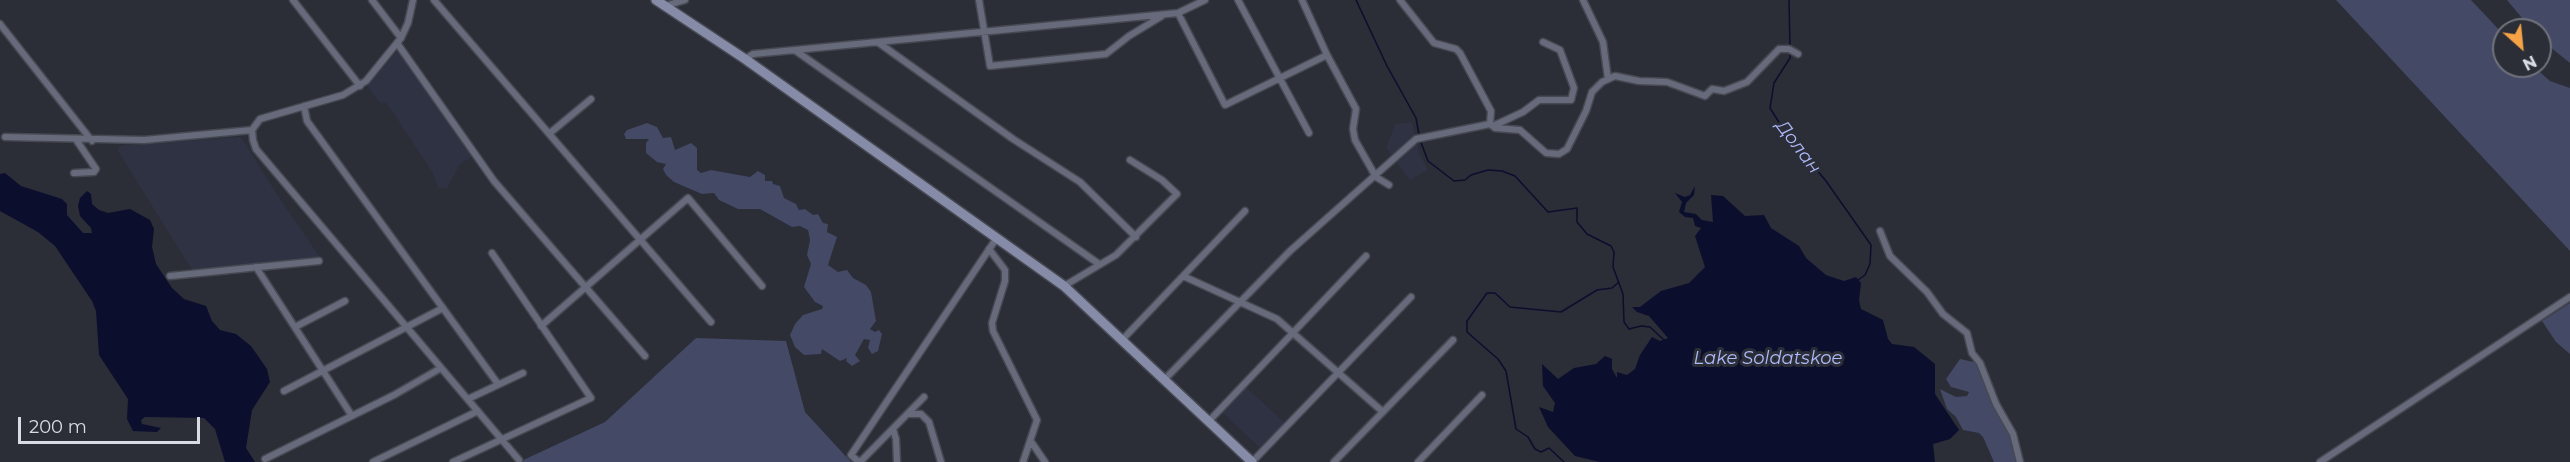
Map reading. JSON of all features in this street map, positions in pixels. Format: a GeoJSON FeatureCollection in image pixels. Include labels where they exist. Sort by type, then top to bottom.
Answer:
{"type":"FeatureCollection","features":[{"type":"Feature","properties":{"kind":"main road"},"geometry":{"type":"LineString","coordinates":[[656,0],[745,59],[1064,286],[1252,462]]}},
{"type":"Feature","properties":{"kind":"street"},"geometry":{"type":"LineString","coordinates":[[293,0],[360,86]]}},
{"type":"Feature","properties":{"kind":"street"},"geometry":{"type":"LineString","coordinates":[[372,0],[494,181],[645,356]]}},
{"type":"Feature","properties":{"kind":"street"},"geometry":{"type":"LineString","coordinates":[[413,0],[408,23],[399,40],[360,86],[344,95],[260,119],[252,130],[256,149],[519,460]]}},
{"type":"Feature","properties":{"kind":"street"},"geometry":{"type":"LineString","coordinates":[[434,0],[711,322]]}},
{"type":"Feature","properties":{"kind":"street"},"geometry":{"type":"LineString","coordinates":[[665,6],[685,0]]}},
{"type":"Feature","properties":{"kind":"street"},"geometry":{"type":"LineString","coordinates":[[979,0],[990,66],[1106,54],[1129,36],[1165,14]]}},
{"type":"Feature","properties":{"kind":"street"},"geometry":{"type":"LineString","coordinates":[[745,59],[753,54],[1178,13],[1205,0]]}},
{"type":"Feature","properties":{"kind":"street"},"geometry":{"type":"LineString","coordinates":[[1238,0],[1309,133]]}},
{"type":"Feature","properties":{"kind":"street"},"geometry":{"type":"LineString","coordinates":[[1302,0],[1327,55],[1356,109],[1355,140],[1374,174],[1389,185]]}},
{"type":"Feature","properties":{"kind":"street"},"geometry":{"type":"LineString","coordinates":[[1400,0],[1434,43],[1456,49],[1460,53],[1491,111],[1492,125]]}},
{"type":"Feature","properties":{"kind":"street"},"geometry":{"type":"LineString","coordinates":[[1583,0],[1603,42],[1608,79]]}},
{"type":"Feature","properties":{"kind":"street"},"geometry":{"type":"LineString","coordinates":[[1178,13],[1225,105],[1327,55]]}},
{"type":"Feature","properties":{"kind":"street"},"geometry":{"type":"LineString","coordinates":[[0,24],[92,141]]}},
{"type":"Feature","properties":{"kind":"street"},"geometry":{"type":"LineString","coordinates":[[1164,380],[1290,251],[1374,174],[1419,137],[1492,125],[1523,112],[1539,100],[1571,100],[1574,88],[1560,50],[1544,42]]}},
{"type":"Feature","properties":{"kind":"street"},"geometry":{"type":"LineString","coordinates":[[878,43],[1013,139],[1080,182],[1137,237]]}},
{"type":"Feature","properties":{"kind":"street"},"geometry":{"type":"LineString","coordinates":[[1492,125],[1520,130],[1545,153],[1559,154],[1567,149],[1592,92],[1615,76],[1639,81],[1667,82],[1705,96],[1712,89],[1724,91],[1742,86],[1779,49],[1789,49],[1798,54]]}},
{"type":"Feature","properties":{"kind":"street"},"geometry":{"type":"LineString","coordinates":[[795,50],[1099,264]]}},
{"type":"Feature","properties":{"kind":"street"},"geometry":{"type":"LineString","coordinates":[[550,133],[591,99]]}},
{"type":"Feature","properties":{"kind":"street"},"geometry":{"type":"LineString","coordinates":[[304,106],[308,121],[498,384]]}},
{"type":"Feature","properties":{"kind":"street"},"geometry":{"type":"LineString","coordinates":[[5,137],[77,141],[144,140],[252,130]]}},
{"type":"Feature","properties":{"kind":"street"},"geometry":{"type":"LineString","coordinates":[[74,173],[94,172],[96,169],[77,141]]}},
{"type":"Feature","properties":{"kind":"street"},"geometry":{"type":"LineString","coordinates":[[1064,286],[1116,255],[1137,237],[1178,192],[1130,160]]}},
{"type":"Feature","properties":{"kind":"street"},"geometry":{"type":"LineString","coordinates":[[541,326],[687,198],[762,286]]}},
{"type":"Feature","properties":{"kind":"street"},"geometry":{"type":"LineString","coordinates":[[1122,340],[1245,211]]}},
{"type":"Feature","properties":{"kind":"street"},"geometry":{"type":"LineString","coordinates":[[1880,231],[1890,256],[1927,292],[1943,314],[1967,333],[1972,353],[1980,363],[1996,404],[2013,434],[2020,462]]}},
{"type":"Feature","properties":{"kind":"street"},"geometry":{"type":"LineString","coordinates":[[924,397],[860,462],[851,455],[996,239]]}},
{"type":"Feature","properties":{"kind":"street"},"geometry":{"type":"LineString","coordinates":[[989,249],[1005,270],[993,331],[1036,417],[1036,429],[1032,443],[1023,462]]}},
{"type":"Feature","properties":{"kind":"street"},"geometry":{"type":"LineString","coordinates":[[453,462],[591,398],[492,254]]}},
{"type":"Feature","properties":{"kind":"street"},"geometry":{"type":"LineString","coordinates":[[1209,421],[1366,256]]}},
{"type":"Feature","properties":{"kind":"street"},"geometry":{"type":"LineString","coordinates":[[170,276],[319,261]]}},
{"type":"Feature","properties":{"kind":"street"},"geometry":{"type":"LineString","coordinates":[[256,267],[352,416]]}},
{"type":"Feature","properties":{"kind":"street"},"geometry":{"type":"LineString","coordinates":[[1184,276],[1277,319],[1383,412]]}},
{"type":"Feature","properties":{"kind":"street"},"geometry":{"type":"LineString","coordinates":[[1252,462],[1411,297]]}},
{"type":"Feature","properties":{"kind":"street"},"geometry":{"type":"LineString","coordinates":[[2320,462],[2570,297]]}},
{"type":"Feature","properties":{"kind":"street"},"geometry":{"type":"LineString","coordinates":[[295,327],[345,301]]}},
{"type":"Feature","properties":{"kind":"street"},"geometry":{"type":"LineString","coordinates":[[284,391],[443,308]]}},
{"type":"Feature","properties":{"kind":"street"},"geometry":{"type":"LineString","coordinates":[[1334,462],[1453,340]]}},
{"type":"Feature","properties":{"kind":"street"},"geometry":{"type":"LineString","coordinates":[[265,459],[441,368]]}},
{"type":"Feature","properties":{"kind":"street"},"geometry":{"type":"LineString","coordinates":[[468,399],[523,373]]}},
{"type":"Feature","properties":{"kind":"street"},"geometry":{"type":"LineString","coordinates":[[1418,462],[1482,395]]}},
{"type":"Feature","properties":{"kind":"street"},"geometry":{"type":"LineString","coordinates":[[373,462],[478,411]]}},
{"type":"Feature","properties":{"kind":"street"},"geometry":{"type":"LineString","coordinates":[[909,414],[921,414],[929,422],[941,462]]}},
{"type":"Feature","properties":{"kind":"street"},"geometry":{"type":"LineString","coordinates":[[893,429],[897,462]]}},
{"type":"Feature","properties":{"kind":"street"},"geometry":{"type":"LineString","coordinates":[[1032,443],[1045,462]]}},
{"type":"Feature","properties":{"kind":"shaded area"},"geometry":{"type":"Polygon","coordinates":[[[2336,0],[2471,0],[2492,22],[2492,78],[2547,78],[2570,88],[2570,251],[2336,0]]]}},
{"type":"Feature","properties":{"kind":"shaded area"},"geometry":{"type":"Polygon","coordinates":[[[2507,0],[2570,0],[2570,63],[2552,49],[2552,18],[2522,18],[2507,0]]]}},
{"type":"Feature","properties":{"kind":"shaded area"},"geometry":{"type":"Polygon","coordinates":[[[399,49],[473,156],[460,164],[447,188],[438,188],[433,173],[386,102],[381,104],[367,86],[399,49]]]}},
{"type":"Feature","properties":{"kind":"shaded area"},"geometry":{"type":"Polygon","coordinates":[[[1412,122],[1419,153],[1428,170],[1410,180],[1386,148],[1395,124],[1412,122]]]}},
{"type":"Feature","properties":{"kind":"shaded area"},"geometry":{"type":"Polygon","coordinates":[[[647,123],[657,127],[663,138],[671,137],[675,150],[691,143],[697,148],[697,170],[701,173],[711,170],[750,177],[758,171],[765,175],[765,181],[772,181],[773,184],[780,186],[784,198],[796,204],[799,210],[805,209],[813,215],[818,214],[823,223],[828,224],[827,232],[837,237],[828,265],[838,272],[847,270],[853,278],[866,285],[871,292],[876,321],[870,329],[875,332],[879,330],[882,334],[878,351],[872,354],[868,348],[870,340],[864,339],[855,355],[860,361],[852,366],[846,361],[847,358],[840,361],[822,349],[821,354],[804,355],[795,347],[790,335],[795,324],[803,315],[822,309],[823,306],[815,302],[804,287],[811,264],[807,255],[810,240],[808,230],[800,226],[792,227],[760,209],[738,209],[719,200],[714,193],[702,194],[674,182],[663,169],[666,164],[657,162],[646,153],[646,143],[649,139],[626,139],[624,134],[627,130],[647,123]]]}},
{"type":"Feature","properties":{"kind":"shaded area"},"geometry":{"type":"Polygon","coordinates":[[[241,137],[320,257],[192,270],[118,151],[119,146],[241,137]]]}},
{"type":"Feature","properties":{"kind":"shaded area"},"geometry":{"type":"Polygon","coordinates":[[[2570,303],[2570,354],[2556,342],[2542,321],[2570,303]]]}},
{"type":"Feature","properties":{"kind":"shaded area"},"geometry":{"type":"Polygon","coordinates":[[[696,338],[786,341],[805,412],[851,462],[519,462],[605,422],[696,338]]]}},
{"type":"Feature","properties":{"kind":"shaded area"},"geometry":{"type":"Polygon","coordinates":[[[1960,359],[1978,363],[2012,435],[2019,462],[1994,462],[1983,437],[1979,433],[1963,430],[1956,417],[1947,409],[1940,389],[1956,397],[1967,396],[1969,392],[1951,387],[1946,379],[1960,359]]]}},
{"type":"Feature","properties":{"kind":"shaded area"},"geometry":{"type":"Polygon","coordinates":[[[1246,387],[1285,423],[1260,448],[1222,412],[1246,387]]]}},
{"type":"Feature","properties":{"kind":"water"},"geometry":{"type":"Polygon","coordinates":[[[5,173],[21,186],[62,199],[67,204],[67,215],[83,233],[92,233],[91,228],[80,216],[78,206],[80,198],[87,191],[91,194],[92,204],[99,210],[108,213],[130,209],[150,220],[154,229],[152,247],[156,264],[172,288],[184,299],[206,306],[212,321],[220,330],[236,334],[251,346],[267,369],[270,382],[252,410],[246,448],[255,462],[225,462],[215,429],[204,418],[145,417],[141,420],[142,424],[161,428],[157,432],[133,431],[127,419],[128,399],[99,355],[96,311],[92,301],[55,246],[38,232],[0,211],[0,174],[5,173]]]}},
{"type":"Feature","properties":{"kind":"water","name":"Lake Soldatskoe"},"geometry":{"type":"Polygon","coordinates":[[[1695,186],[1694,195],[1686,203],[1684,212],[1696,214],[1702,220],[1713,222],[1711,195],[1723,196],[1745,216],[1764,215],[1771,228],[1799,246],[1806,258],[1826,275],[1844,281],[1856,277],[1861,283],[1859,300],[1861,309],[1883,320],[1888,339],[1892,344],[1914,347],[1935,364],[1935,394],[1959,430],[1950,439],[1933,444],[1935,462],[1600,462],[1575,456],[1548,427],[1539,407],[1553,412],[1555,403],[1543,386],[1542,364],[1558,379],[1574,368],[1596,364],[1605,356],[1612,359],[1612,369],[1617,378],[1617,372],[1627,375],[1635,369],[1640,355],[1652,337],[1660,341],[1668,338],[1649,316],[1637,312],[1632,307],[1640,307],[1661,291],[1689,283],[1705,267],[1695,236],[1701,228],[1695,226],[1693,218],[1685,217],[1679,212],[1682,202],[1675,193],[1685,197],[1690,195],[1695,186]]]}},
{"type":"Feature","properties":{"kind":"waterway"},"geometry":{"type":"LineString","coordinates":[[1356,0],[1387,66],[1416,118],[1419,135]]}},
{"type":"Feature","properties":{"kind":"waterway","name":"Долан"},"geometry":{"type":"LineString","coordinates":[[1789,0],[1790,47]]}},
{"type":"Feature","properties":{"kind":"waterway","name":"Долан"},"geometry":{"type":"LineString","coordinates":[[1790,52],[1790,58],[1774,83],[1770,108],[1785,132],[1826,181],[1871,245],[1870,264],[1865,275],[1858,280]]}},
{"type":"Feature","properties":{"kind":"waterway"},"geometry":{"type":"LineString","coordinates":[[1420,140],[1428,161],[1454,181],[1465,180],[1471,175],[1488,170],[1502,171],[1515,176],[1548,212],[1577,208],[1577,222],[1587,234],[1611,246],[1614,252],[1613,267],[1623,294],[1624,322],[1629,329],[1641,326],[1650,327],[1664,340]]}},
{"type":"Feature","properties":{"kind":"waterway"},"geometry":{"type":"LineString","coordinates":[[1564,462],[1549,448],[1541,452],[1535,449],[1528,437],[1516,429],[1506,371],[1498,359],[1467,332],[1467,321],[1487,293],[1495,293],[1510,307],[1561,312],[1597,290],[1612,288],[1619,282]]}}]}
